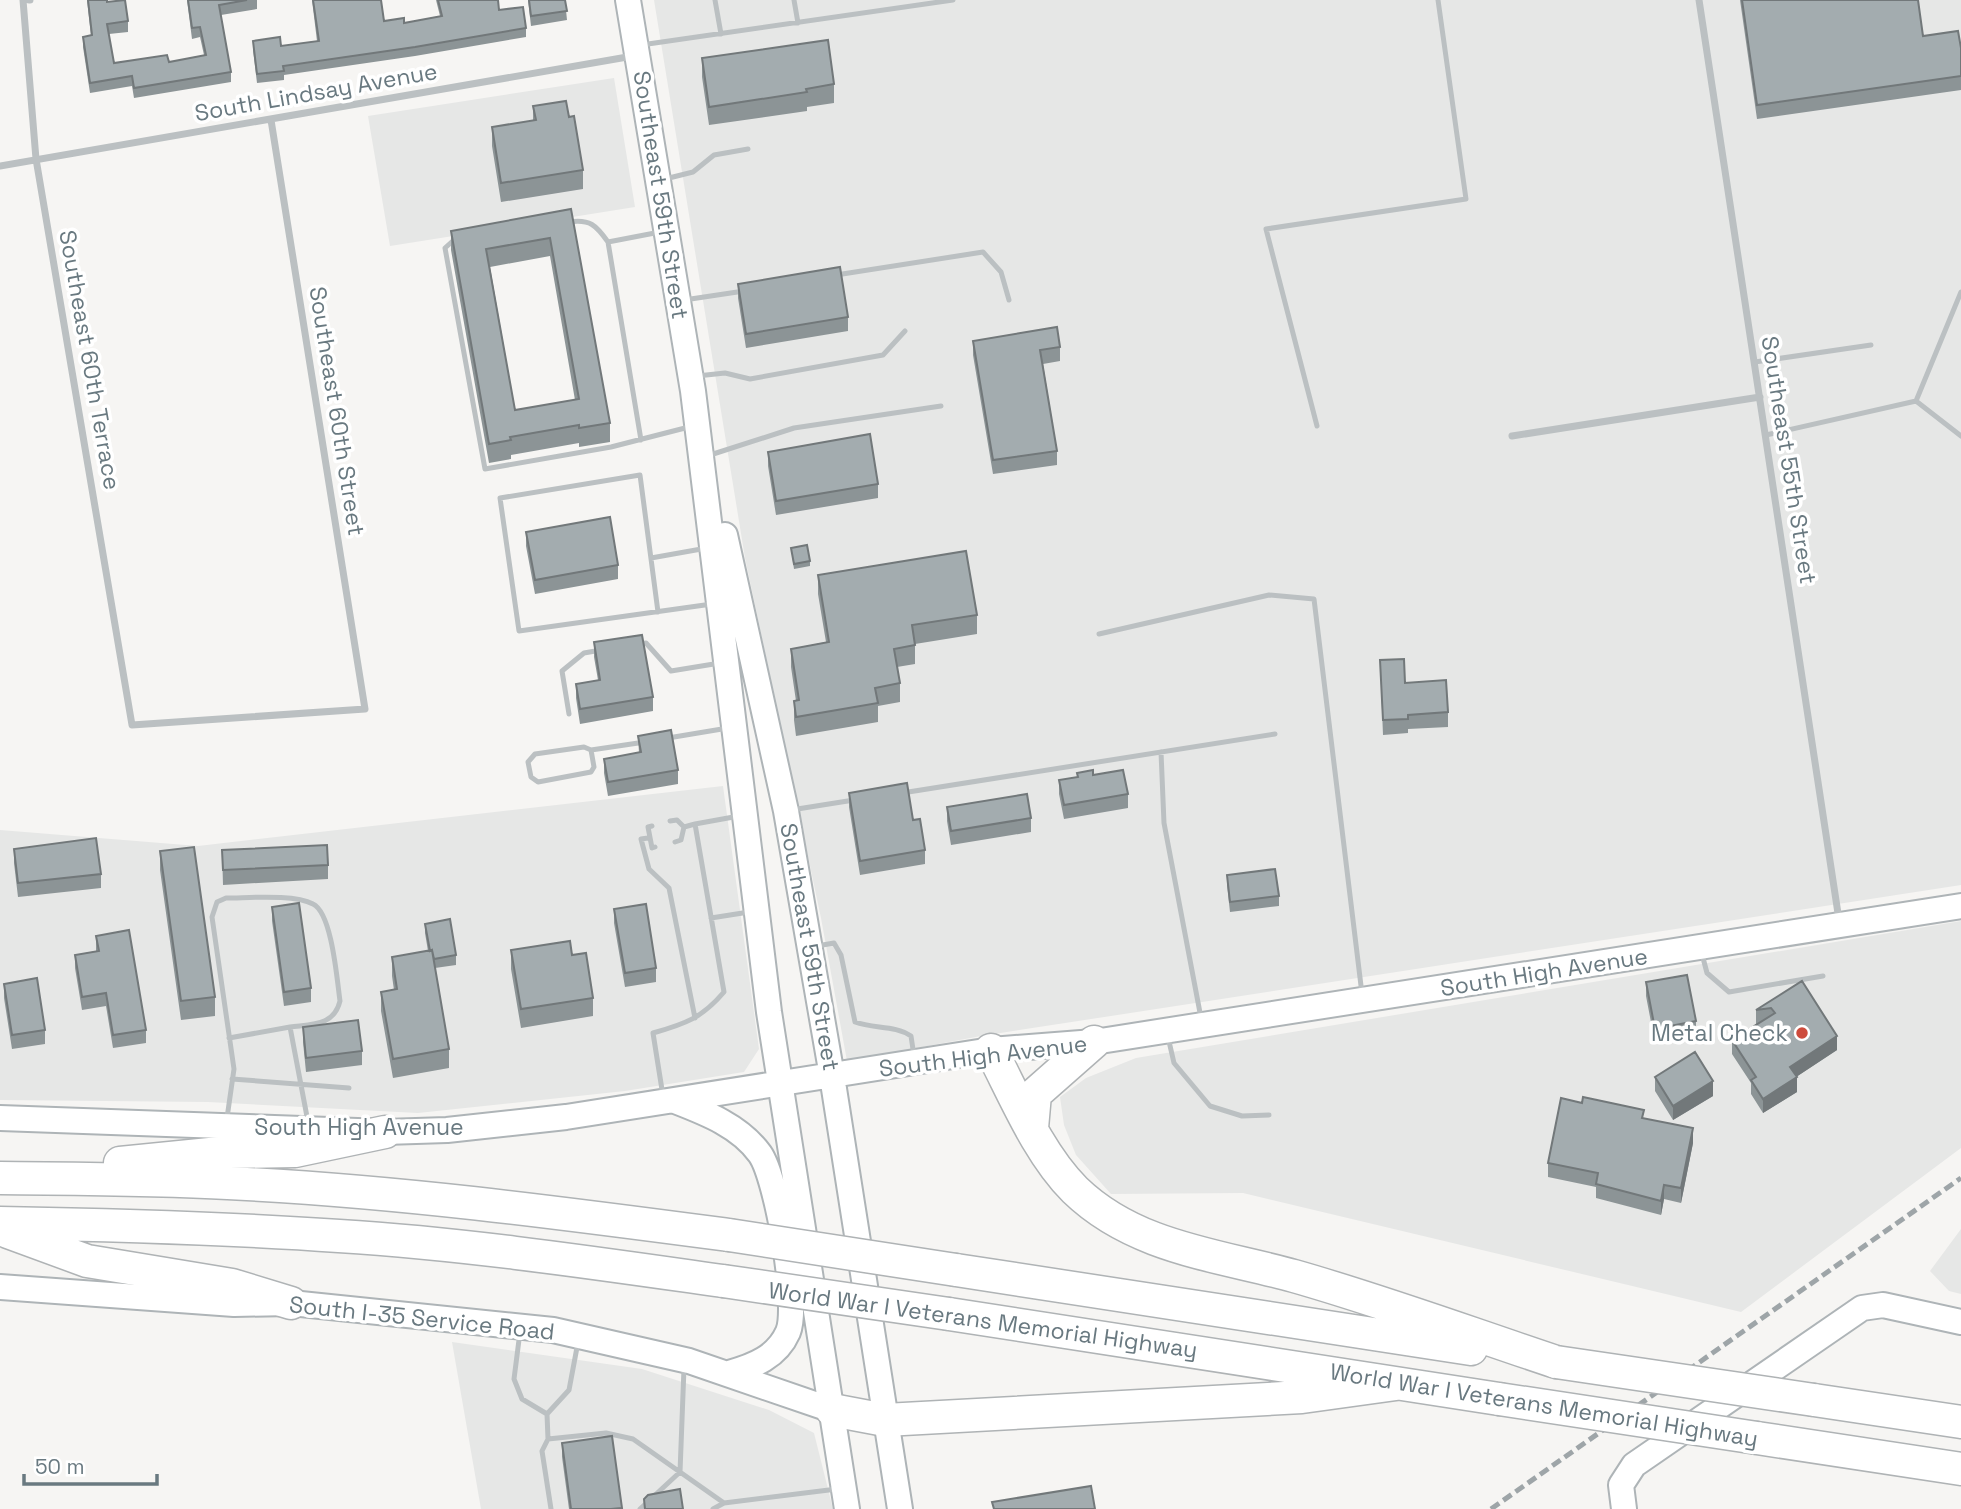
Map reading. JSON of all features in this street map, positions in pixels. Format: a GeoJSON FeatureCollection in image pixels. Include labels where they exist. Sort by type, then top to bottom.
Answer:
{"type":"FeatureCollection","features":[{"type":"Feature","properties":{"kind":"highway"},"geometry":{"type":"LineString","coordinates":[[1032,1128],[1035,1094],[1094,1042]]}},
{"type":"Feature","properties":{"kind":"highway"},"geometry":{"type":"LineString","coordinates":[[991,1050],[1032,1128],[1075,1189],[1128,1229],[1174,1247],[1295,1276],[1556,1362]]}},
{"type":"Feature","properties":{"kind":"highway"},"geometry":{"type":"LineString","coordinates":[[0,1177],[230,1152],[295,1151],[385,1132]]}},
{"type":"Feature","properties":{"kind":"highway","name":"World War I Veterans Memorial Highway"},"geometry":{"type":"LineString","coordinates":[[0,1177],[227,1183],[364,1192],[550,1211],[729,1235],[1961,1422]]}},
{"type":"Feature","properties":{"kind":"highway","name":"World War I Veterans Memorial Highway"},"geometry":{"type":"LineString","coordinates":[[0,1223],[159,1226],[341,1236],[552,1257],[949,1314],[1961,1469]]}},
{"type":"Feature","properties":{"kind":"highway"},"geometry":{"type":"LineString","coordinates":[[0,1229],[87,1261],[232,1285],[291,1303]]}},
{"type":"Feature","properties":{"kind":"highway"},"geometry":{"type":"LineString","coordinates":[[832,1410],[885,1420],[1302,1397],[1396,1384]]}},
{"type":"Feature","properties":{"kind":"main road","name":"Southeast 59th Street"},"geometry":{"type":"LineString","coordinates":[[628,0],[692,384],[786,810],[832,1076],[900,1509]]}},
{"type":"Feature","properties":{"kind":"main road","name":"Southeast 59th Street"},"geometry":{"type":"LineString","coordinates":[[692,384],[756,911],[845,1498]]}},
{"type":"Feature","properties":{"kind":"main road","name":"South High Avenue"},"geometry":{"type":"LineString","coordinates":[[0,1118],[385,1132],[500,1126],[991,1050],[1094,1042],[1961,906]]}},
{"type":"Feature","properties":{"kind":"main road"},"geometry":{"type":"LineString","coordinates":[[669,1101],[713,1116],[748,1140],[761,1155],[771,1177],[778,1206],[793,1313],[788,1333],[774,1351],[756,1366],[729,1373]]}},
{"type":"Feature","properties":{"kind":"main road","name":"South I-35 Service Road"},"geometry":{"type":"LineString","coordinates":[[0,1287],[234,1304],[291,1303],[521,1325],[579,1335],[684,1360],[832,1410]]}},
{"type":"Feature","properties":{"kind":"main road"},"geometry":{"type":"LineString","coordinates":[[1624,1509],[1621,1485],[1634,1465],[1862,1308],[1883,1305],[1961,1322]]}},
{"type":"Feature","properties":{"kind":"street","name":"Southeast 60th Terrace"},"geometry":{"type":"LineString","coordinates":[[23,0],[36,159],[132,725]]}},
{"type":"Feature","properties":{"kind":"street","name":"Southeast 55th Street"},"geometry":{"type":"LineString","coordinates":[[1699,0],[1840,926]]}},
{"type":"Feature","properties":{"kind":"street","name":"South Lindsay Avenue"},"geometry":{"type":"LineString","coordinates":[[0,166],[271,120],[637,50]]}},
{"type":"Feature","properties":{"kind":"street","name":"Southeast 60th Street"},"geometry":{"type":"LineString","coordinates":[[132,725],[365,709],[271,120]]}},
{"type":"Feature","properties":{"kind":"street"},"geometry":{"type":"LineString","coordinates":[[1512,436],[1760,397]]}},
{"type":"Feature","properties":{"kind":"lane"},"geometry":{"type":"LineString","coordinates":[[715,0],[721,34]]}},
{"type":"Feature","properties":{"kind":"lane"},"geometry":{"type":"LineString","coordinates":[[794,0],[798,23]]}},
{"type":"Feature","properties":{"kind":"lane"},"geometry":{"type":"LineString","coordinates":[[637,50],[721,34],[953,0]]}},
{"type":"Feature","properties":{"kind":"lane"},"geometry":{"type":"LineString","coordinates":[[1317,426],[1266,229],[1466,199],[1438,0]]}},
{"type":"Feature","properties":{"kind":"lane"},"geometry":{"type":"LineString","coordinates":[[658,181],[693,172],[714,155],[748,149]]}},
{"type":"Feature","properties":{"kind":"lane"},"geometry":{"type":"LineString","coordinates":[[563,223],[585,220],[596,224],[608,242],[641,440]]}},
{"type":"Feature","properties":{"kind":"lane"},"geometry":{"type":"LineString","coordinates":[[608,242],[667,231]]}},
{"type":"Feature","properties":{"kind":"lane"},"geometry":{"type":"LineString","coordinates":[[467,238],[450,241],[445,248],[485,469],[641,440],[697,425]]}},
{"type":"Feature","properties":{"kind":"lane"},"geometry":{"type":"LineString","coordinates":[[825,277],[983,252],[1001,272],[1009,300]]}},
{"type":"Feature","properties":{"kind":"lane"},"geometry":{"type":"LineString","coordinates":[[678,301],[758,288]]}},
{"type":"Feature","properties":{"kind":"lane"},"geometry":{"type":"LineString","coordinates":[[1916,401],[1961,292]]}},
{"type":"Feature","properties":{"kind":"lane"},"geometry":{"type":"LineString","coordinates":[[692,384],[725,373],[750,379],[883,355],[905,331]]}},
{"type":"Feature","properties":{"kind":"lane"},"geometry":{"type":"LineString","coordinates":[[1755,362],[1871,345]]}},
{"type":"Feature","properties":{"kind":"lane"},"geometry":{"type":"LineString","coordinates":[[1766,435],[1916,401]]}},
{"type":"Feature","properties":{"kind":"lane"},"geometry":{"type":"LineString","coordinates":[[1916,401],[1961,436]]}},
{"type":"Feature","properties":{"kind":"lane"},"geometry":{"type":"LineString","coordinates":[[707,456],[794,428],[941,406]]}},
{"type":"Feature","properties":{"kind":"lane"},"geometry":{"type":"LineString","coordinates":[[658,612],[640,475],[500,498],[519,631],[658,612],[719,603]]}},
{"type":"Feature","properties":{"kind":"lane"},"geometry":{"type":"LineString","coordinates":[[651,558],[712,547]]}},
{"type":"Feature","properties":{"kind":"lane"},"geometry":{"type":"LineString","coordinates":[[1099,634],[1269,595],[1314,599],[1363,1000]]}},
{"type":"Feature","properties":{"kind":"lane"},"geometry":{"type":"LineString","coordinates":[[633,645],[646,643],[671,671],[726,662]]}},
{"type":"Feature","properties":{"kind":"lane"},"geometry":{"type":"LineString","coordinates":[[569,714],[562,671],[583,653],[608,649]]}},
{"type":"Feature","properties":{"kind":"lane"},"geometry":{"type":"LineString","coordinates":[[592,750],[594,767],[591,772],[538,782],[531,777],[528,762],[535,754],[584,747],[592,750],[734,727]]}},
{"type":"Feature","properties":{"kind":"lane"},"geometry":{"type":"LineString","coordinates":[[893,794],[1275,734]]}},
{"type":"Feature","properties":{"kind":"lane"},"geometry":{"type":"LineString","coordinates":[[1161,752],[1164,823],[1203,1025]]}},
{"type":"Feature","properties":{"kind":"lane"},"geometry":{"type":"LineString","coordinates":[[786,810],[866,798]]}},
{"type":"Feature","properties":{"kind":"lane"},"geometry":{"type":"LineString","coordinates":[[684,827],[745,815]]}},
{"type":"Feature","properties":{"kind":"lane"},"geometry":{"type":"LineString","coordinates":[[670,821],[677,820],[684,827]]}},
{"type":"Feature","properties":{"kind":"lane"},"geometry":{"type":"LineString","coordinates":[[669,1101],[653,1033],[707,1012],[724,992],[718,957],[711,939],[709,904],[695,824]]}},
{"type":"Feature","properties":{"kind":"lane"},"geometry":{"type":"LineString","coordinates":[[652,826],[648,827],[648,838],[652,848],[655,847]]}},
{"type":"Feature","properties":{"kind":"lane"},"geometry":{"type":"LineString","coordinates":[[675,842],[681,840],[684,827]]}},
{"type":"Feature","properties":{"kind":"lane"},"geometry":{"type":"LineString","coordinates":[[648,838],[641,839],[649,869],[668,888],[695,1018]]}},
{"type":"Feature","properties":{"kind":"lane"},"geometry":{"type":"LineString","coordinates":[[226,1126],[232,1079],[212,917],[216,902],[226,898],[300,900],[316,904],[326,916],[340,1001],[337,1012],[330,1021],[229,1038]]}},
{"type":"Feature","properties":{"kind":"lane"},"geometry":{"type":"LineString","coordinates":[[701,905],[709,904]]}},
{"type":"Feature","properties":{"kind":"lane"},"geometry":{"type":"LineString","coordinates":[[673,911],[683,909]]}},
{"type":"Feature","properties":{"kind":"lane"},"geometry":{"type":"LineString","coordinates":[[709,919],[756,911]]}},
{"type":"Feature","properties":{"kind":"lane"},"geometry":{"type":"LineString","coordinates":[[676,926],[685,925]]}},
{"type":"Feature","properties":{"kind":"lane"},"geometry":{"type":"LineString","coordinates":[[810,947],[834,943],[841,956],[855,1022],[872,1028],[901,1029],[911,1036],[915,1062]]}},
{"type":"Feature","properties":{"kind":"lane"},"geometry":{"type":"LineString","coordinates":[[680,946],[689,944]]}},
{"type":"Feature","properties":{"kind":"lane"},"geometry":{"type":"LineString","coordinates":[[1701,947],[1707,973],[1729,992],[1823,976]]}},
{"type":"Feature","properties":{"kind":"lane"},"geometry":{"type":"LineString","coordinates":[[710,958],[718,957]]}},
{"type":"Feature","properties":{"kind":"lane"},"geometry":{"type":"LineString","coordinates":[[684,963],[692,961]]}},
{"type":"Feature","properties":{"kind":"lane"},"geometry":{"type":"LineString","coordinates":[[713,973],[720,972]]}},
{"type":"Feature","properties":{"kind":"lane"},"geometry":{"type":"LineString","coordinates":[[687,978],[694,976]]}},
{"type":"Feature","properties":{"kind":"lane"},"geometry":{"type":"LineString","coordinates":[[290,1027],[309,1129]]}},
{"type":"Feature","properties":{"kind":"lane"},"geometry":{"type":"LineString","coordinates":[[1166,1031],[1174,1063],[1210,1105],[1242,1116],[1269,1115]]}},
{"type":"Feature","properties":{"kind":"lane"},"geometry":{"type":"LineString","coordinates":[[232,1079],[349,1088]]}},
{"type":"Feature","properties":{"kind":"lane"},"geometry":{"type":"LineString","coordinates":[[521,1325],[514,1379],[522,1399],[547,1414]]}},
{"type":"Feature","properties":{"kind":"lane"},"geometry":{"type":"LineString","coordinates":[[551,1509],[542,1451],[548,1438],[547,1414],[569,1390],[579,1335]]}},
{"type":"Feature","properties":{"kind":"lane"},"geometry":{"type":"LineString","coordinates":[[640,1509],[680,1472],[684,1360]]}},
{"type":"Feature","properties":{"kind":"lane"},"geometry":{"type":"LineString","coordinates":[[548,1438],[607,1433],[633,1439],[724,1503]]}},
{"type":"Feature","properties":{"kind":"lane"},"geometry":{"type":"LineString","coordinates":[[713,1509],[724,1503],[845,1498]]}},
{"type":"Feature","properties":{"kind":"shaded area"},"geometry":{"type":"Polygon","coordinates":[[[654,0],[1961,0],[1961,885],[981,1036],[847,1061],[821,918],[745,558],[654,0]]]}},
{"type":"Feature","properties":{"kind":"shaded area"},"geometry":{"type":"Polygon","coordinates":[[[614,78],[635,207],[390,246],[368,116],[614,78]]]}},
{"type":"Feature","properties":{"kind":"shaded area"},"geometry":{"type":"Polygon","coordinates":[[[723,786],[759,1049],[744,1072],[625,1091],[418,1113],[208,1102],[0,1100],[0,830],[198,846],[723,786]]]}},
{"type":"Feature","properties":{"kind":"shaded area"},"geometry":{"type":"Polygon","coordinates":[[[1961,921],[1961,1148],[1741,1312],[1243,1193],[1111,1194],[1076,1155],[1064,1125],[1060,1097],[1086,1078],[1136,1058],[1961,921]]]}},
{"type":"Feature","properties":{"kind":"shaded area"},"geometry":{"type":"Polygon","coordinates":[[[1961,1229],[1961,1294],[1949,1291],[1930,1271],[1961,1229]]]}},
{"type":"Feature","properties":{"kind":"shaded area"},"geometry":{"type":"Polygon","coordinates":[[[452,1342],[642,1369],[769,1410],[814,1433],[833,1509],[481,1509],[452,1342]]]}},
{"type":"Feature","properties":{"kind":"building"},"geometry":{"type":"Polygon","coordinates":[[[88,0],[125,0],[128,21],[107,24],[114,63],[167,55],[169,62],[206,55],[200,27],[192,28],[188,0],[247,0],[219,5],[231,72],[134,88],[132,76],[90,83],[83,37],[92,35],[88,0]]]}},
{"type":"Feature","properties":{"kind":"building"},"geometry":{"type":"Polygon","coordinates":[[[313,0],[381,0],[384,21],[404,18],[404,23],[442,16],[438,0],[498,0],[499,10],[523,7],[526,28],[283,66],[284,71],[257,74],[253,41],[280,37],[281,46],[319,41],[313,0]]]}},
{"type":"Feature","properties":{"kind":"building"},"geometry":{"type":"Polygon","coordinates":[[[529,0],[565,0],[567,11],[531,16],[529,0]]]}},
{"type":"Feature","properties":{"kind":"building"},"geometry":{"type":"Polygon","coordinates":[[[1742,0],[1918,0],[1923,36],[1958,31],[1961,76],[1757,105],[1742,0]]]}},
{"type":"Feature","properties":{"kind":"building"},"geometry":{"type":"Polygon","coordinates":[[[828,40],[834,84],[806,89],[807,92],[709,107],[702,58],[828,40]]]}},
{"type":"Feature","properties":{"kind":"building"},"geometry":{"type":"Polygon","coordinates":[[[566,101],[569,117],[574,116],[583,170],[501,183],[492,127],[536,120],[533,106],[566,101]]]}},
{"type":"Feature","properties":{"kind":"building"},"geometry":{"type":"Polygon","coordinates":[[[571,209],[610,423],[579,428],[579,425],[510,437],[511,440],[489,444],[451,231],[571,209]],[[550,238],[486,249],[515,410],[579,399],[550,238]]]}},
{"type":"Feature","properties":{"kind":"building"},"geometry":{"type":"Polygon","coordinates":[[[840,267],[848,317],[746,334],[738,284],[840,267]]]}},
{"type":"Feature","properties":{"kind":"building"},"geometry":{"type":"Polygon","coordinates":[[[1057,327],[1060,347],[1040,350],[1057,451],[993,460],[973,341],[1057,327]]]}},
{"type":"Feature","properties":{"kind":"building"},"geometry":{"type":"Polygon","coordinates":[[[870,434],[878,484],[776,501],[768,452],[870,434]]]}},
{"type":"Feature","properties":{"kind":"building"},"geometry":{"type":"Polygon","coordinates":[[[610,517],[618,565],[535,580],[526,532],[610,517]]]}},
{"type":"Feature","properties":{"kind":"building"},"geometry":{"type":"Polygon","coordinates":[[[807,545],[810,561],[794,564],[791,548],[807,545]]]}},
{"type":"Feature","properties":{"kind":"building"},"geometry":{"type":"Polygon","coordinates":[[[966,551],[977,615],[912,625],[915,645],[894,649],[900,683],[875,688],[878,703],[796,717],[794,701],[799,700],[791,649],[829,642],[818,575],[966,551]]]}},
{"type":"Feature","properties":{"kind":"building"},"geometry":{"type":"Polygon","coordinates":[[[642,635],[653,697],[580,709],[576,684],[600,680],[594,642],[642,635]]]}},
{"type":"Feature","properties":{"kind":"building"},"geometry":{"type":"Polygon","coordinates":[[[1404,659],[1405,683],[1446,680],[1448,712],[1383,720],[1380,660],[1404,659]]]}},
{"type":"Feature","properties":{"kind":"building"},"geometry":{"type":"Polygon","coordinates":[[[671,730],[678,770],[608,782],[604,759],[641,752],[638,736],[671,730]]]}},
{"type":"Feature","properties":{"kind":"building"},"geometry":{"type":"Polygon","coordinates":[[[1093,770],[1093,775],[1123,770],[1128,794],[1064,805],[1059,780],[1078,777],[1077,773],[1093,770]]]}},
{"type":"Feature","properties":{"kind":"building"},"geometry":{"type":"Polygon","coordinates":[[[907,783],[913,820],[920,819],[925,850],[860,861],[849,793],[907,783]]]}},
{"type":"Feature","properties":{"kind":"building"},"geometry":{"type":"Polygon","coordinates":[[[1027,794],[1031,818],[951,831],[947,807],[1027,794]]]}},
{"type":"Feature","properties":{"kind":"building"},"geometry":{"type":"Polygon","coordinates":[[[96,838],[101,874],[18,883],[14,849],[96,838]]]}},
{"type":"Feature","properties":{"kind":"building"},"geometry":{"type":"Polygon","coordinates":[[[327,845],[328,865],[223,870],[222,850],[327,845]]]}},
{"type":"Feature","properties":{"kind":"building"},"geometry":{"type":"Polygon","coordinates":[[[194,847],[215,997],[181,1001],[160,851],[194,847]]]}},
{"type":"Feature","properties":{"kind":"building"},"geometry":{"type":"Polygon","coordinates":[[[1275,869],[1279,896],[1230,902],[1227,875],[1275,869]]]}},
{"type":"Feature","properties":{"kind":"building"},"geometry":{"type":"Polygon","coordinates":[[[299,903],[311,988],[284,992],[272,907],[299,903]]]}},
{"type":"Feature","properties":{"kind":"building"},"geometry":{"type":"Polygon","coordinates":[[[646,904],[656,968],[625,973],[614,909],[646,904]]]}},
{"type":"Feature","properties":{"kind":"building"},"geometry":{"type":"Polygon","coordinates":[[[450,919],[456,955],[434,959],[425,924],[450,919]]]}},
{"type":"Feature","properties":{"kind":"building"},"geometry":{"type":"Polygon","coordinates":[[[129,930],[146,1030],[113,1035],[106,993],[82,997],[75,955],[99,951],[96,936],[129,930]]]}},
{"type":"Feature","properties":{"kind":"building"},"geometry":{"type":"Polygon","coordinates":[[[570,941],[572,955],[586,953],[593,998],[521,1009],[511,950],[570,941]]]}},
{"type":"Feature","properties":{"kind":"building"},"geometry":{"type":"Polygon","coordinates":[[[432,950],[449,1049],[393,1059],[381,992],[397,989],[392,957],[432,950]]]}},
{"type":"Feature","properties":{"kind":"building"},"geometry":{"type":"Polygon","coordinates":[[[1687,975],[1696,1021],[1655,1029],[1646,982],[1687,975]]]}},
{"type":"Feature","properties":{"kind":"building"},"geometry":{"type":"Polygon","coordinates":[[[37,978],[45,1030],[12,1035],[4,984],[37,978]]]}},
{"type":"Feature","properties":{"kind":"building"},"geometry":{"type":"Polygon","coordinates":[[[1802,981],[1837,1036],[1790,1067],[1797,1077],[1763,1099],[1751,1080],[1756,1077],[1732,1040],[1775,1013],[1771,1008],[1756,1010],[1802,981]]]}},
{"type":"Feature","properties":{"kind":"building"},"geometry":{"type":"Polygon","coordinates":[[[358,1020],[362,1051],[306,1058],[303,1027],[358,1020]]]}},
{"type":"Feature","properties":{"kind":"building"},"geometry":{"type":"Polygon","coordinates":[[[1695,1052],[1713,1081],[1673,1106],[1655,1077],[1695,1052]]]}},
{"type":"Feature","properties":{"kind":"building"},"geometry":{"type":"Polygon","coordinates":[[[1583,1097],[1644,1110],[1642,1118],[1693,1128],[1681,1188],[1664,1185],[1661,1201],[1596,1184],[1598,1173],[1548,1163],[1561,1098],[1582,1103],[1583,1097]]]}},
{"type":"Feature","properties":{"kind":"building"},"geometry":{"type":"Polygon","coordinates":[[[612,1436],[622,1508],[571,1509],[562,1443],[612,1436]]]}},
{"type":"Feature","properties":{"kind":"building"},"geometry":{"type":"Polygon","coordinates":[[[1091,1486],[1095,1509],[994,1509],[992,1502],[1091,1486]]]}},
{"type":"Feature","properties":{"kind":"building"},"geometry":{"type":"Polygon","coordinates":[[[680,1489],[683,1509],[645,1509],[644,1499],[648,1495],[680,1489]]]}},
{"type":"Feature","properties":{"kind":"railway"},"geometry":{"type":"LineString","coordinates":[[1491,1509],[1961,1178]]}},
{"type":"Feature","properties":{"kind":"place","name":"Metal Check"},"geometry":{"type":"Point","coordinates":[1802,1033]}}]}
